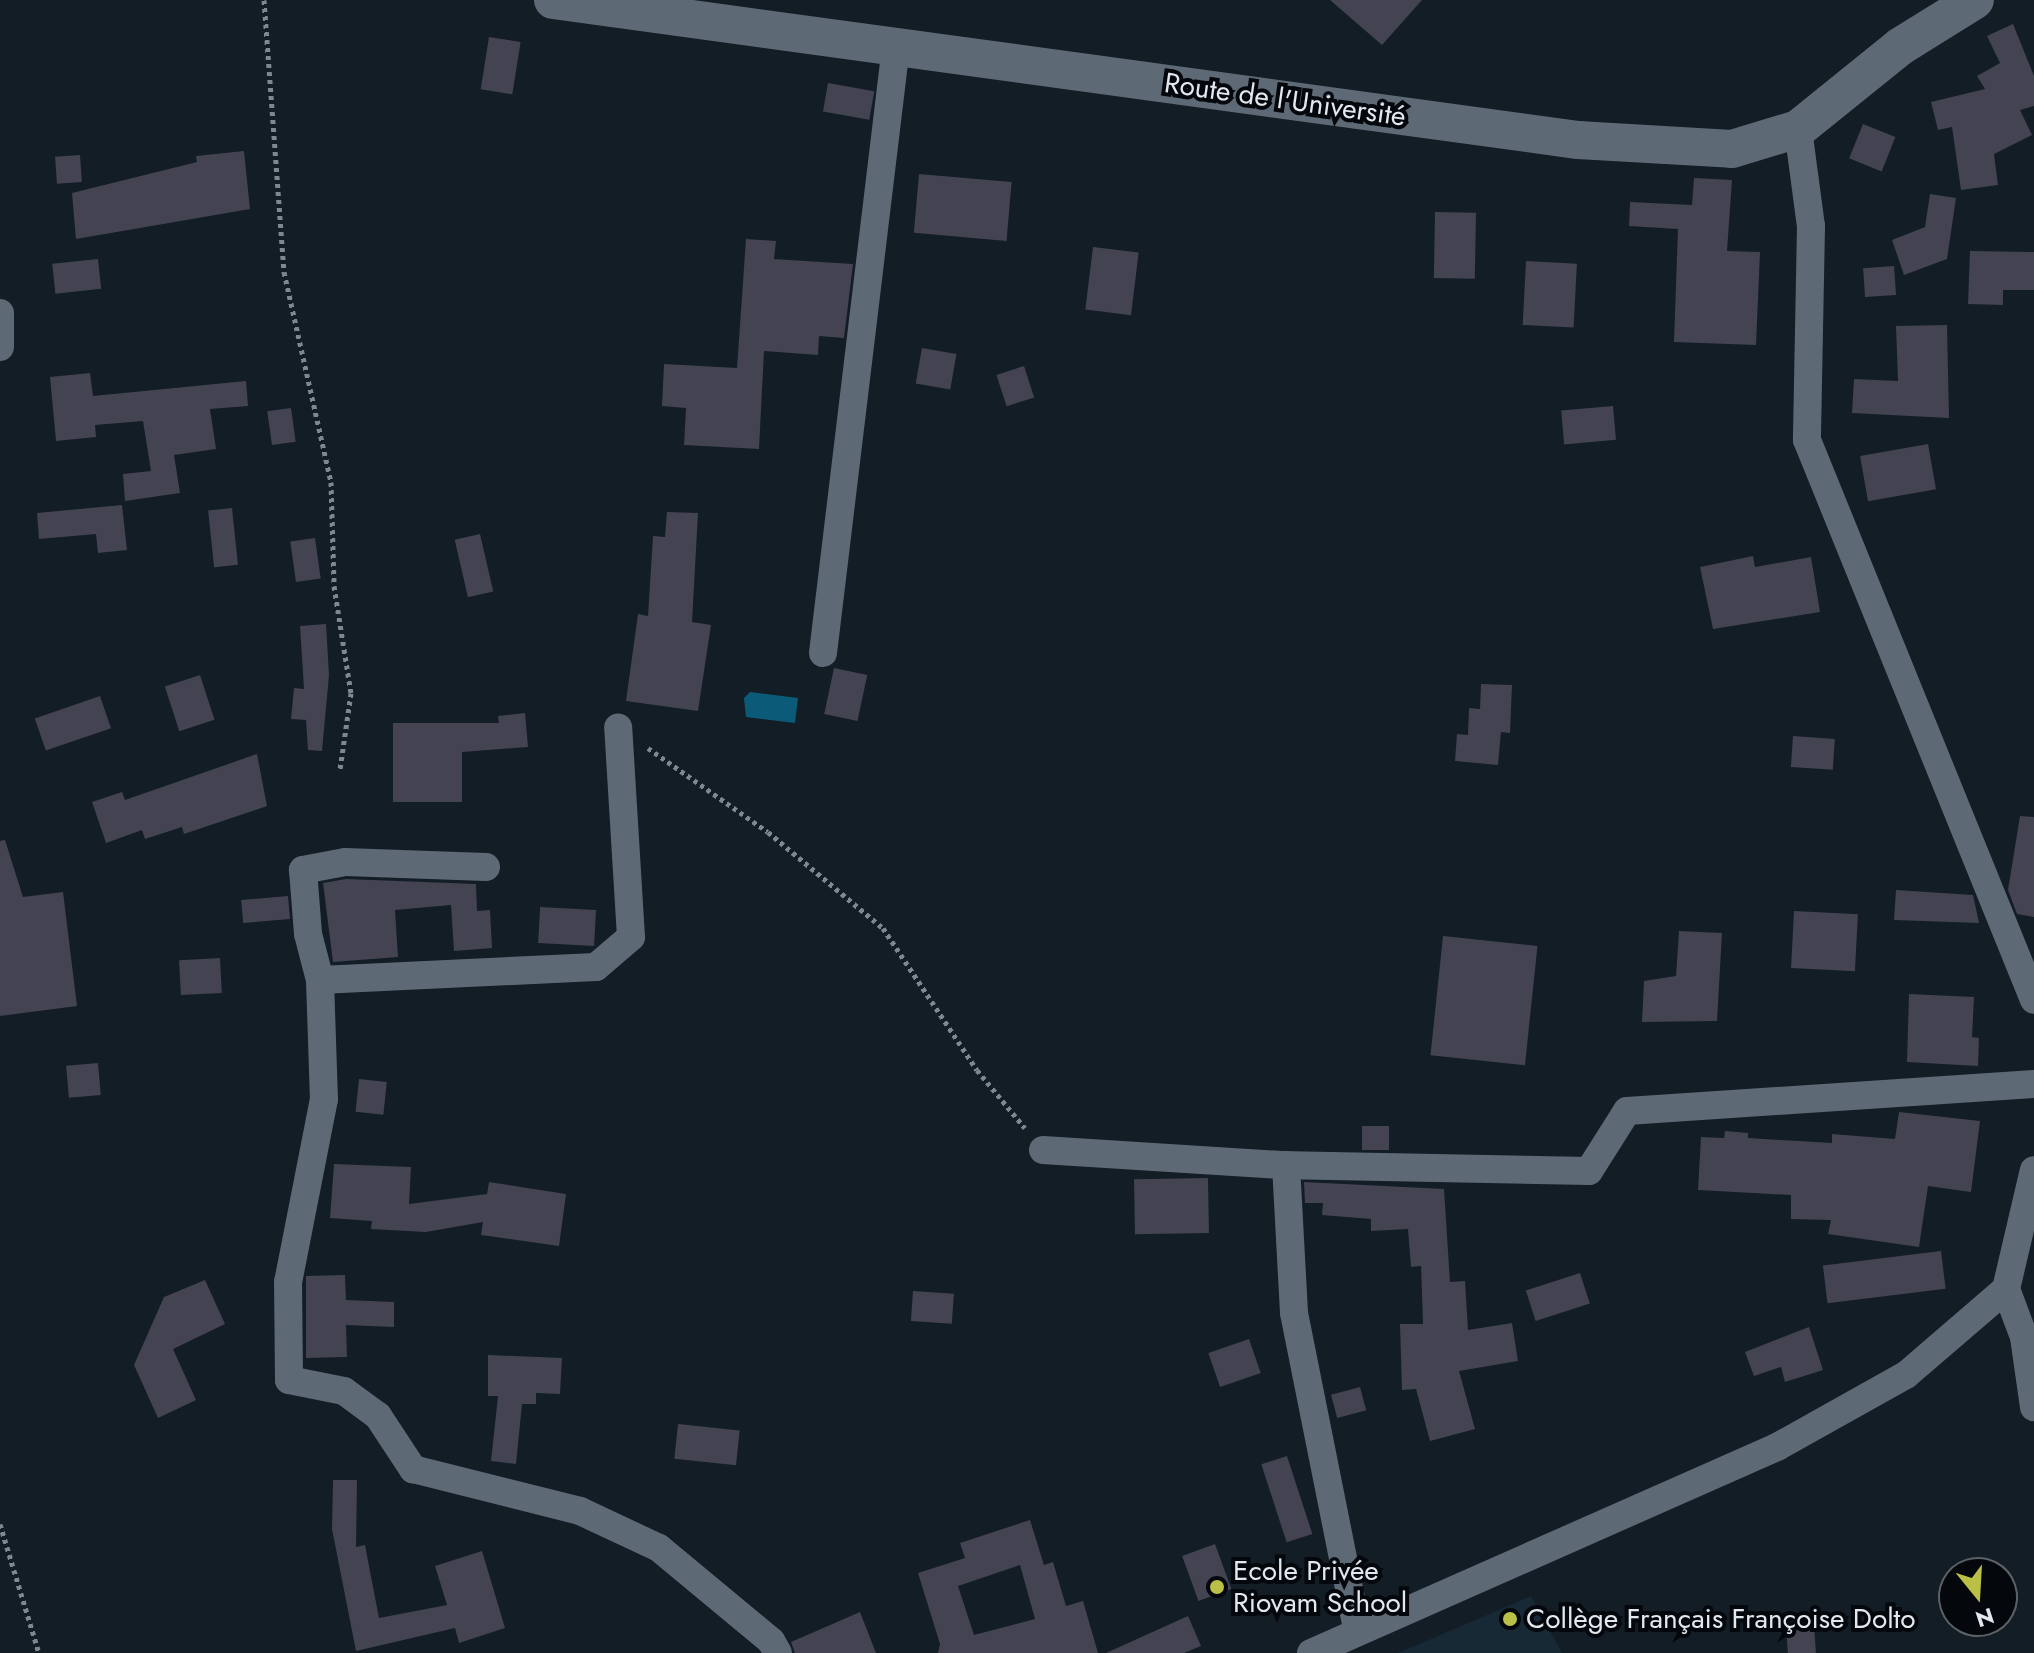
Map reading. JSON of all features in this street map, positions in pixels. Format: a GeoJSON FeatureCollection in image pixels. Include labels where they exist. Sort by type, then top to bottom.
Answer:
{"type":"FeatureCollection","features":[{"type":"Feature","properties":{"kind":"street","name":"Route de l'Université"},"geometry":{"type":"LineString","coordinates":[[553,0],[1578,140],[1732,149],[1798,129],[1901,46],[1975,0]]}},
{"type":"Feature","properties":{"kind":"street"},"geometry":{"type":"LineString","coordinates":[[823,653],[896,46]]}},
{"type":"Feature","properties":{"kind":"street"},"geometry":{"type":"LineString","coordinates":[[1798,129],[1811,226],[1807,440],[2034,1000]]}},
{"type":"Feature","properties":{"kind":"street"},"geometry":{"type":"LineString","coordinates":[[0,313],[0,347]]}},
{"type":"Feature","properties":{"kind":"street"},"geometry":{"type":"LineString","coordinates":[[320,980],[596,967],[631,937],[618,727]]}},
{"type":"Feature","properties":{"kind":"street"},"geometry":{"type":"LineString","coordinates":[[486,867],[345,862],[303,870],[308,934],[320,980],[324,1099],[288,1282],[289,1380],[344,1391],[378,1416],[413,1469],[580,1511],[659,1548],[771,1641],[778,1653]]}},
{"type":"Feature","properties":{"kind":"street"},"geometry":{"type":"LineString","coordinates":[[1043,1150],[1286,1165],[1589,1171],[1627,1111],[2034,1084]]}},
{"type":"Feature","properties":{"kind":"street"},"geometry":{"type":"LineString","coordinates":[[1286,1165],[1294,1313],[1358,1632]]}},
{"type":"Feature","properties":{"kind":"street"},"geometry":{"type":"LineString","coordinates":[[2034,1170],[2006,1289],[2024,1337],[2034,1407]]}},
{"type":"Feature","properties":{"kind":"street"},"geometry":{"type":"LineString","coordinates":[[1311,1653],[1777,1447],[1906,1375],[2006,1289]]}},
{"type":"Feature","properties":{"kind":"path"},"geometry":{"type":"LineString","coordinates":[[264,0],[284,272],[331,482],[334,586],[351,693],[340,769]]}},
{"type":"Feature","properties":{"kind":"path"},"geometry":{"type":"LineString","coordinates":[[618,727],[768,832],[883,928],[977,1070],[1043,1150]]}},
{"type":"Feature","properties":{"kind":"path"},"geometry":{"type":"LineString","coordinates":[[0,1524],[39,1653]]}},
{"type":"Feature","properties":{"kind":"shaded area","name":"Collège Français Françoise Dolto"},"geometry":{"type":"Polygon","coordinates":[[[1531,1596],[1562,1653],[1398,1653],[1424,1642],[1531,1596]]]}},
{"type":"Feature","properties":{"kind":"water"},"geometry":{"type":"Polygon","coordinates":[[[750,692],[798,698],[795,723],[746,717],[744,698],[750,692]]]}},
{"type":"Feature","properties":{"kind":"building"},"geometry":{"type":"Polygon","coordinates":[[[1330,0],[1422,0],[1382,45],[1330,0]]]}},
{"type":"Feature","properties":{"kind":"building"},"geometry":{"type":"Polygon","coordinates":[[[2013,24],[2034,76],[2034,106],[2020,110],[2032,135],[1994,154],[1998,185],[1961,190],[1952,127],[1938,130],[1931,102],[1985,89],[1977,76],[2000,63],[1987,36],[2013,24]]]}},
{"type":"Feature","properties":{"kind":"building"},"geometry":{"type":"Polygon","coordinates":[[[489,37],[521,42],[512,94],[481,89],[489,37]]]}},
{"type":"Feature","properties":{"kind":"building"},"geometry":{"type":"Polygon","coordinates":[[[828,83],[874,91],[869,120],[823,112],[828,83]]]}},
{"type":"Feature","properties":{"kind":"building"},"geometry":{"type":"Polygon","coordinates":[[[1863,124],[1895,137],[1882,171],[1849,158],[1863,124]]]}},
{"type":"Feature","properties":{"kind":"building"},"geometry":{"type":"Polygon","coordinates":[[[244,151],[250,209],[76,239],[72,193],[197,162],[196,156],[244,151]]]}},
{"type":"Feature","properties":{"kind":"building"},"geometry":{"type":"Polygon","coordinates":[[[80,155],[82,182],[57,184],[55,157],[80,155]]]}},
{"type":"Feature","properties":{"kind":"building"},"geometry":{"type":"Polygon","coordinates":[[[919,174],[1012,182],[1007,241],[914,233],[919,174]]]}},
{"type":"Feature","properties":{"kind":"building"},"geometry":{"type":"Polygon","coordinates":[[[1694,178],[1732,180],[1727,251],[1760,252],[1756,345],[1674,342],[1678,229],[1629,226],[1630,202],[1692,205],[1694,178]]]}},
{"type":"Feature","properties":{"kind":"building"},"geometry":{"type":"Polygon","coordinates":[[[1930,194],[1956,198],[1947,259],[1904,275],[1892,240],[1925,227],[1930,194]]]}},
{"type":"Feature","properties":{"kind":"building"},"geometry":{"type":"Polygon","coordinates":[[[1435,212],[1476,213],[1475,279],[1434,278],[1435,212]]]}},
{"type":"Feature","properties":{"kind":"building"},"geometry":{"type":"Polygon","coordinates":[[[746,239],[776,241],[774,259],[853,264],[844,338],[819,336],[818,355],[764,351],[759,449],[684,445],[686,408],[662,406],[664,364],[737,368],[746,239]]]}},
{"type":"Feature","properties":{"kind":"building"},"geometry":{"type":"Polygon","coordinates":[[[1093,247],[1139,253],[1131,315],[1085,310],[1093,247]]]}},
{"type":"Feature","properties":{"kind":"building"},"geometry":{"type":"Polygon","coordinates":[[[1970,251],[2034,252],[2034,290],[2003,290],[2003,305],[1968,304],[1970,251]]]}},
{"type":"Feature","properties":{"kind":"building"},"geometry":{"type":"Polygon","coordinates":[[[98,259],[101,289],[55,294],[52,264],[98,259]]]}},
{"type":"Feature","properties":{"kind":"building"},"geometry":{"type":"Polygon","coordinates":[[[1526,261],[1577,264],[1574,328],[1523,325],[1526,261]]]}},
{"type":"Feature","properties":{"kind":"building"},"geometry":{"type":"Polygon","coordinates":[[[1894,266],[1896,295],[1865,297],[1863,268],[1894,266]]]}},
{"type":"Feature","properties":{"kind":"building"},"geometry":{"type":"Polygon","coordinates":[[[1947,325],[1949,418],[1852,413],[1854,379],[1898,381],[1896,326],[1947,325]]]}},
{"type":"Feature","properties":{"kind":"building"},"geometry":{"type":"Polygon","coordinates":[[[922,348],[956,354],[950,390],[916,383],[922,348]]]}},
{"type":"Feature","properties":{"kind":"building"},"geometry":{"type":"Polygon","coordinates":[[[1024,366],[1034,397],[1007,406],[996,375],[1024,366]]]}},
{"type":"Feature","properties":{"kind":"building"},"geometry":{"type":"Polygon","coordinates":[[[90,373],[93,396],[246,381],[248,406],[210,409],[216,449],[174,455],[180,493],[125,501],[123,474],[151,471],[143,421],[95,425],[96,437],[56,441],[50,377],[90,373]]]}},
{"type":"Feature","properties":{"kind":"building"},"geometry":{"type":"Polygon","coordinates":[[[1613,406],[1616,440],[1564,444],[1561,411],[1613,406]]]}},
{"type":"Feature","properties":{"kind":"building"},"geometry":{"type":"Polygon","coordinates":[[[291,408],[296,442],[272,445],[267,411],[291,408]]]}},
{"type":"Feature","properties":{"kind":"building"},"geometry":{"type":"Polygon","coordinates":[[[1928,444],[1936,489],[1868,501],[1860,456],[1928,444]]]}},
{"type":"Feature","properties":{"kind":"building"},"geometry":{"type":"Polygon","coordinates":[[[122,505],[127,550],[98,553],[96,534],[39,539],[37,513],[122,505]]]}},
{"type":"Feature","properties":{"kind":"building"},"geometry":{"type":"Polygon","coordinates":[[[232,508],[238,565],[214,567],[208,511],[232,508]]]}},
{"type":"Feature","properties":{"kind":"building"},"geometry":{"type":"Polygon","coordinates":[[[667,512],[698,513],[692,622],[711,625],[698,711],[626,701],[638,614],[648,616],[653,536],[665,537],[667,512]]]}},
{"type":"Feature","properties":{"kind":"building"},"geometry":{"type":"Polygon","coordinates":[[[480,534],[493,591],[468,597],[455,540],[480,534]]]}},
{"type":"Feature","properties":{"kind":"building"},"geometry":{"type":"Polygon","coordinates":[[[315,538],[321,579],[296,582],[290,541],[315,538]]]}},
{"type":"Feature","properties":{"kind":"building"},"geometry":{"type":"Polygon","coordinates":[[[1753,556],[1755,567],[1811,557],[1820,612],[1713,629],[1700,567],[1753,556]]]}},
{"type":"Feature","properties":{"kind":"building"},"geometry":{"type":"Polygon","coordinates":[[[326,624],[329,675],[322,751],[308,750],[306,720],[291,719],[294,688],[304,689],[300,626],[326,624]]]}},
{"type":"Feature","properties":{"kind":"building"},"geometry":{"type":"Polygon","coordinates":[[[834,668],[867,675],[857,721],[824,714],[834,668]]]}},
{"type":"Feature","properties":{"kind":"building"},"geometry":{"type":"Polygon","coordinates":[[[200,675],[215,720],[179,731],[165,686],[200,675]]]}},
{"type":"Feature","properties":{"kind":"building"},"geometry":{"type":"Polygon","coordinates":[[[1481,684],[1512,685],[1510,733],[1501,732],[1498,765],[1455,761],[1457,734],[1468,735],[1469,708],[1480,709],[1481,684]]]}},
{"type":"Feature","properties":{"kind":"building"},"geometry":{"type":"Polygon","coordinates":[[[100,696],[111,728],[46,751],[35,718],[100,696]]]}},
{"type":"Feature","properties":{"kind":"building"},"geometry":{"type":"Polygon","coordinates":[[[525,713],[528,747],[462,752],[462,802],[393,802],[393,723],[499,723],[498,716],[525,713]]]}},
{"type":"Feature","properties":{"kind":"building"},"geometry":{"type":"Polygon","coordinates":[[[1793,736],[1835,739],[1833,770],[1791,767],[1793,736]]]}},
{"type":"Feature","properties":{"kind":"building"},"geometry":{"type":"Polygon","coordinates":[[[257,754],[267,806],[184,834],[182,827],[145,839],[142,830],[106,843],[92,802],[122,792],[125,800],[257,754]]]}},
{"type":"Feature","properties":{"kind":"building"},"geometry":{"type":"Polygon","coordinates":[[[2020,816],[2034,817],[2034,917],[2017,914],[2008,890],[2020,816]]]}},
{"type":"Feature","properties":{"kind":"building"},"geometry":{"type":"Polygon","coordinates":[[[5,840],[23,897],[63,892],[77,1006],[0,1016],[0,841],[5,840]]]}},
{"type":"Feature","properties":{"kind":"building"},"geometry":{"type":"Polygon","coordinates":[[[346,879],[476,884],[477,911],[490,910],[492,948],[454,951],[451,905],[395,910],[398,957],[333,962],[323,883],[346,879]]]}},
{"type":"Feature","properties":{"kind":"building"},"geometry":{"type":"Polygon","coordinates":[[[1896,890],[1973,895],[1979,923],[1894,920],[1896,890]]]}},
{"type":"Feature","properties":{"kind":"building"},"geometry":{"type":"Polygon","coordinates":[[[288,896],[290,919],[243,923],[241,900],[288,896]]]}},
{"type":"Feature","properties":{"kind":"building"},"geometry":{"type":"Polygon","coordinates":[[[540,907],[596,910],[594,946],[538,943],[540,907]]]}},
{"type":"Feature","properties":{"kind":"building"},"geometry":{"type":"Polygon","coordinates":[[[1794,911],[1858,914],[1855,971],[1791,968],[1794,911]]]}},
{"type":"Feature","properties":{"kind":"building"},"geometry":{"type":"Polygon","coordinates":[[[1679,931],[1722,933],[1717,1021],[1642,1022],[1644,981],[1676,976],[1679,931]]]}},
{"type":"Feature","properties":{"kind":"building"},"geometry":{"type":"Polygon","coordinates":[[[1443,936],[1537,946],[1525,1065],[1430,1055],[1443,936]]]}},
{"type":"Feature","properties":{"kind":"building"},"geometry":{"type":"Polygon","coordinates":[[[220,958],[222,993],[181,995],[179,960],[220,958]]]}},
{"type":"Feature","properties":{"kind":"building"},"geometry":{"type":"Polygon","coordinates":[[[1909,994],[1974,997],[1972,1037],[1979,1038],[1978,1066],[1907,1062],[1909,994]]]}},
{"type":"Feature","properties":{"kind":"building"},"geometry":{"type":"Polygon","coordinates":[[[98,1063],[101,1095],[69,1098],[66,1066],[98,1063]]]}},
{"type":"Feature","properties":{"kind":"building"},"geometry":{"type":"Polygon","coordinates":[[[359,1079],[387,1082],[383,1115],[356,1112],[359,1079]]]}},
{"type":"Feature","properties":{"kind":"building"},"geometry":{"type":"Polygon","coordinates":[[[1899,1112],[1980,1121],[1971,1192],[1928,1186],[1919,1247],[1828,1234],[1831,1220],[1791,1219],[1791,1195],[1698,1190],[1701,1137],[1724,1138],[1725,1131],[1748,1133],[1748,1138],[1832,1143],[1832,1134],[1895,1139],[1899,1112]]]}},
{"type":"Feature","properties":{"kind":"building"},"geometry":{"type":"Polygon","coordinates":[[[1362,1126],[1389,1126],[1389,1150],[1362,1150],[1362,1126]]]}},
{"type":"Feature","properties":{"kind":"building"},"geometry":{"type":"Polygon","coordinates":[[[334,1164],[411,1167],[409,1204],[487,1194],[489,1182],[566,1194],[559,1246],[481,1235],[483,1222],[426,1232],[371,1229],[372,1221],[330,1218],[334,1164]]]}},
{"type":"Feature","properties":{"kind":"building"},"geometry":{"type":"Polygon","coordinates":[[[1208,1178],[1209,1233],[1135,1234],[1134,1179],[1208,1178]]]}},
{"type":"Feature","properties":{"kind":"building"},"geometry":{"type":"Polygon","coordinates":[[[1304,1182],[1444,1189],[1450,1282],[1465,1281],[1468,1330],[1512,1323],[1518,1361],[1459,1371],[1475,1429],[1430,1441],[1416,1389],[1402,1390],[1400,1324],[1423,1324],[1421,1266],[1411,1267],[1408,1229],[1371,1231],[1371,1219],[1322,1215],[1323,1203],[1305,1203],[1304,1182]]]}},
{"type":"Feature","properties":{"kind":"building"},"geometry":{"type":"Polygon","coordinates":[[[1941,1251],[1946,1289],[1828,1303],[1823,1266],[1941,1251]]]}},
{"type":"Feature","properties":{"kind":"building"},"geometry":{"type":"Polygon","coordinates":[[[1580,1273],[1590,1303],[1536,1321],[1526,1291],[1580,1273]]]}},
{"type":"Feature","properties":{"kind":"building"},"geometry":{"type":"Polygon","coordinates":[[[345,1275],[346,1300],[394,1302],[394,1327],[346,1325],[347,1357],[306,1358],[306,1276],[345,1275]]]}},
{"type":"Feature","properties":{"kind":"building"},"geometry":{"type":"Polygon","coordinates":[[[205,1280],[225,1324],[173,1349],[196,1400],[158,1418],[134,1365],[164,1297],[205,1280]]]}},
{"type":"Feature","properties":{"kind":"building"},"geometry":{"type":"Polygon","coordinates":[[[913,1291],[954,1294],[952,1324],[911,1321],[913,1291]]]}},
{"type":"Feature","properties":{"kind":"building"},"geometry":{"type":"Polygon","coordinates":[[[1809,1327],[1823,1370],[1785,1382],[1781,1367],[1754,1376],[1745,1352],[1809,1327]]]}},
{"type":"Feature","properties":{"kind":"building"},"geometry":{"type":"Polygon","coordinates":[[[1249,1339],[1261,1373],[1220,1387],[1208,1353],[1249,1339]]]}},
{"type":"Feature","properties":{"kind":"building"},"geometry":{"type":"Polygon","coordinates":[[[488,1355],[562,1358],[560,1394],[536,1393],[536,1404],[522,1404],[516,1464],[491,1461],[498,1396],[488,1396],[488,1355]]]}},
{"type":"Feature","properties":{"kind":"building"},"geometry":{"type":"Polygon","coordinates":[[[1360,1387],[1366,1410],[1337,1418],[1331,1395],[1360,1387]]]}},
{"type":"Feature","properties":{"kind":"building"},"geometry":{"type":"Polygon","coordinates":[[[678,1424],[740,1430],[736,1465],[674,1459],[678,1424]]]}},
{"type":"Feature","properties":{"kind":"building"},"geometry":{"type":"Polygon","coordinates":[[[1287,1456],[1312,1534],[1287,1542],[1261,1464],[1287,1456]]]}},
{"type":"Feature","properties":{"kind":"building"},"geometry":{"type":"Polygon","coordinates":[[[333,1480],[357,1480],[356,1547],[365,1545],[379,1618],[447,1605],[435,1566],[482,1551],[505,1628],[459,1643],[455,1628],[356,1651],[332,1529],[333,1480]]]}},
{"type":"Feature","properties":{"kind":"building"},"geometry":{"type":"Polygon","coordinates":[[[1030,1520],[1044,1565],[1053,1562],[1066,1606],[1083,1601],[1098,1653],[938,1653],[940,1644],[918,1573],[965,1558],[960,1543],[1030,1520]],[[1020,1565],[958,1586],[974,1635],[1035,1619],[1020,1565]]]}},
{"type":"Feature","properties":{"kind":"building"},"geometry":{"type":"Polygon","coordinates":[[[1215,1544],[1231,1589],[1199,1601],[1182,1556],[1215,1544]]]}},
{"type":"Feature","properties":{"kind":"building"},"geometry":{"type":"Polygon","coordinates":[[[860,1612],[876,1653],[795,1653],[791,1642],[860,1612]]]}},
{"type":"Feature","properties":{"kind":"building"},"geometry":{"type":"Polygon","coordinates":[[[1188,1616],[1201,1646],[1184,1653],[1106,1653],[1188,1616]]]}},
{"type":"Feature","properties":{"kind":"building"},"geometry":{"type":"Polygon","coordinates":[[[1814,1625],[1816,1653],[1788,1653],[1786,1627],[1814,1625]]]}},
{"type":"Feature","properties":{"kind":"place","name":"Ecole Privée Riovam School"},"geometry":{"type":"Point","coordinates":[1217,1587]}},
{"type":"Feature","properties":{"kind":"place","name":"Collège Français Françoise Dolto"},"geometry":{"type":"Point","coordinates":[1510,1619]}}]}
